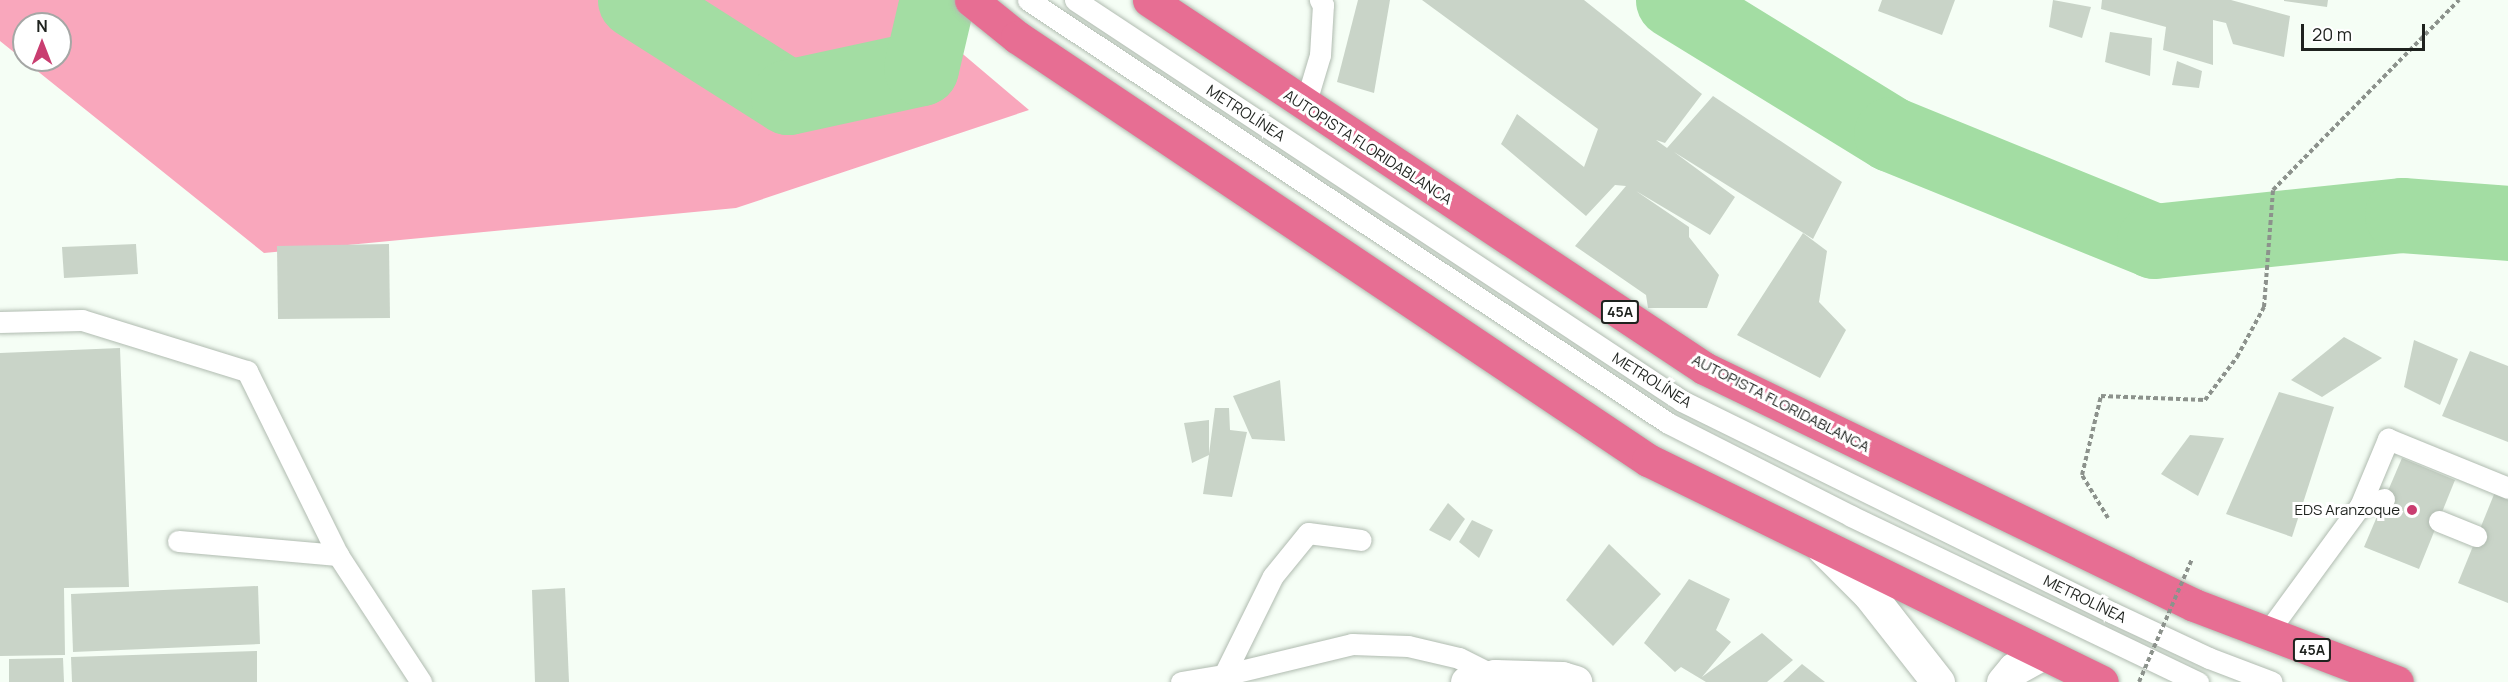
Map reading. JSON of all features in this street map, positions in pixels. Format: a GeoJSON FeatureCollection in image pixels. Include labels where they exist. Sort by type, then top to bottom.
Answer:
{"type":"FeatureCollection","features":[{"type":"Feature","properties":{"kind":"highway"},"geometry":{"type":"LineString","coordinates":[[971,0],[1017,37],[1648,460],[2102,682]]}},
{"type":"Feature","properties":{"kind":"highway","name":"AUTOPISTA FLORIDABLANCA"},"geometry":{"type":"LineString","coordinates":[[1149,0],[1704,368],[2194,605],[2397,682]]}},
{"type":"Feature","properties":{"kind":"street"},"geometry":{"type":"LineString","coordinates":[[1822,547],[1869,594],[1938,682]]}},
{"type":"Feature","properties":{"kind":"street"},"geometry":{"type":"LineString","coordinates":[[2003,682],[2014,669],[2041,654]]}},
{"type":"Feature","properties":{"kind":"street"},"geometry":{"type":"LineString","coordinates":[[1481,679],[1562,678],[1575,682]]}},
{"type":"Feature","properties":{"kind":"lane","name":"METROLÍNEA"},"geometry":{"type":"LineString","coordinates":[[1076,0],[1682,401],[2113,613],[2209,658],[2272,682]]}},
{"type":"Feature","properties":{"kind":"lane"},"geometry":{"type":"LineString","coordinates":[[1305,105],[1320,55],[1323,5],[1320,0]]}},
{"type":"Feature","properties":{"kind":"lane","name":"METROLÍNEA"},"geometry":{"type":"LineString","coordinates":[[1034,5],[1668,423],[1861,521],[2198,682]]}},
{"type":"Feature","properties":{"kind":"lane"},"geometry":{"type":"LineString","coordinates":[[0,322],[82,320],[247,372],[338,555],[421,682]]}},
{"type":"Feature","properties":{"kind":"lane"},"geometry":{"type":"LineString","coordinates":[[2267,633],[2360,506],[2388,438],[2508,488]]}},
{"type":"Feature","properties":{"kind":"lane"},"geometry":{"type":"LineString","coordinates":[[2360,506],[2384,499]]}},
{"type":"Feature","properties":{"kind":"lane"},"geometry":{"type":"LineString","coordinates":[[2439,521],[2476,536]]}},
{"type":"Feature","properties":{"kind":"lane"},"geometry":{"type":"LineString","coordinates":[[1224,675],[1273,576],[1308,533],[1361,540]]}},
{"type":"Feature","properties":{"kind":"lane"},"geometry":{"type":"LineString","coordinates":[[178,541],[338,555]]}},
{"type":"Feature","properties":{"kind":"lane"},"geometry":{"type":"LineString","coordinates":[[1181,682],[1224,675],[1352,644],[1408,646],[1459,658],[1481,679]]}},
{"type":"Feature","properties":{"kind":"path"},"geometry":{"type":"LineString","coordinates":[[2117,523],[2107,518],[2082,475],[2101,396],[2205,400],[2237,357],[2264,307],[2273,190],[2459,0]]}},
{"type":"Feature","properties":{"kind":"path"},"geometry":{"type":"LineString","coordinates":[[2139,682],[2192,560],[2181,554]]}},
{"type":"Feature","properties":{"kind":"shaded area"},"geometry":{"type":"Polygon","coordinates":[[[0,0],[899,0],[1029,110],[736,208],[264,253],[39,72],[72,72],[72,12],[12,12],[12,51],[0,41],[0,0]]]}},
{"type":"Feature","properties":{"kind":"building"},"geometry":{"type":"Polygon","coordinates":[[[1358,0],[1390,0],[1374,93],[1337,82],[1358,0]]]}},
{"type":"Feature","properties":{"kind":"building"},"geometry":{"type":"Polygon","coordinates":[[[1422,0],[1584,0],[1702,94],[1665,143],[1656,140],[1667,148],[1713,96],[1842,182],[1813,239],[1674,152],[1735,197],[1710,235],[1636,191],[1689,227],[1689,237],[1719,275],[1707,308],[1648,308],[1646,295],[1575,246],[1626,186],[1615,185],[1586,216],[1501,144],[1517,114],[1584,167],[1598,129],[1422,0]]]}},
{"type":"Feature","properties":{"kind":"building"},"geometry":{"type":"Polygon","coordinates":[[[1882,0],[1955,0],[1942,35],[1878,11],[1882,0]]]}},
{"type":"Feature","properties":{"kind":"building"},"geometry":{"type":"Polygon","coordinates":[[[2053,0],[2091,7],[2082,38],[2049,27],[2053,0]]]}},
{"type":"Feature","properties":{"kind":"building"},"geometry":{"type":"Polygon","coordinates":[[[2102,0],[2231,0],[2290,16],[2284,57],[2233,44],[2226,23],[2213,20],[2213,65],[2163,50],[2166,27],[2101,9],[2102,0]]]}},
{"type":"Feature","properties":{"kind":"building"},"geometry":{"type":"Polygon","coordinates":[[[2284,0],[2328,0],[2327,7],[2284,0]]]}},
{"type":"Feature","properties":{"kind":"building"},"geometry":{"type":"Polygon","coordinates":[[[2110,32],[2152,38],[2150,76],[2105,62],[2110,32]]]}},
{"type":"Feature","properties":{"kind":"building"},"geometry":{"type":"Polygon","coordinates":[[[2177,61],[2202,71],[2199,88],[2172,85],[2177,61]]]}},
{"type":"Feature","properties":{"kind":"building"},"geometry":{"type":"Polygon","coordinates":[[[1803,233],[1827,251],[1819,302],[1846,330],[1820,378],[1737,335],[1803,233]]]}},
{"type":"Feature","properties":{"kind":"building"},"geometry":{"type":"Polygon","coordinates":[[[136,244],[138,274],[64,278],[62,247],[136,244]]]}},
{"type":"Feature","properties":{"kind":"building"},"geometry":{"type":"Polygon","coordinates":[[[389,244],[390,318],[278,319],[277,246],[389,244]]]}},
{"type":"Feature","properties":{"kind":"building"},"geometry":{"type":"Polygon","coordinates":[[[2344,337],[2382,358],[2322,397],[2291,380],[2344,337]]]}},
{"type":"Feature","properties":{"kind":"building"},"geometry":{"type":"Polygon","coordinates":[[[2414,340],[2458,359],[2440,405],[2404,387],[2414,340]]]}},
{"type":"Feature","properties":{"kind":"building"},"geometry":{"type":"Polygon","coordinates":[[[120,348],[129,587],[64,588],[65,655],[0,656],[0,353],[120,348]]]}},
{"type":"Feature","properties":{"kind":"building"},"geometry":{"type":"Polygon","coordinates":[[[2470,351],[2508,366],[2508,442],[2442,416],[2470,351]]]}},
{"type":"Feature","properties":{"kind":"building"},"geometry":{"type":"Polygon","coordinates":[[[1280,380],[1285,441],[1252,439],[1233,396],[1280,380]]]}},
{"type":"Feature","properties":{"kind":"building"},"geometry":{"type":"Polygon","coordinates":[[[2279,392],[2334,407],[2292,537],[2226,514],[2279,392]]]}},
{"type":"Feature","properties":{"kind":"building"},"geometry":{"type":"Polygon","coordinates":[[[1215,408],[1229,408],[1230,430],[1247,432],[1232,497],[1203,494],[1209,455],[1192,463],[1184,423],[1209,420],[1209,454],[1215,408]]]}},
{"type":"Feature","properties":{"kind":"building"},"geometry":{"type":"Polygon","coordinates":[[[2190,435],[2224,438],[2198,496],[2161,474],[2190,435]]]}},
{"type":"Feature","properties":{"kind":"building","name":"EDS Aranzoque"},"geometry":{"type":"Polygon","coordinates":[[[2402,458],[2455,480],[2419,569],[2364,547],[2402,458]]]}},
{"type":"Feature","properties":{"kind":"building"},"geometry":{"type":"Polygon","coordinates":[[[2495,492],[2508,497],[2508,603],[2458,583],[2495,492]]]}},
{"type":"Feature","properties":{"kind":"building"},"geometry":{"type":"Polygon","coordinates":[[[1448,503],[1465,519],[1450,541],[1429,530],[1448,503]]]}},
{"type":"Feature","properties":{"kind":"building"},"geometry":{"type":"Polygon","coordinates":[[[1472,520],[1493,530],[1479,558],[1459,542],[1472,520]]]}},
{"type":"Feature","properties":{"kind":"building"},"geometry":{"type":"Polygon","coordinates":[[[1609,544],[1661,594],[1613,646],[1566,600],[1609,544]]]}},
{"type":"Feature","properties":{"kind":"building"},"geometry":{"type":"Polygon","coordinates":[[[1689,579],[1730,599],[1716,630],[1731,642],[1702,677],[1762,633],[1793,660],[1767,682],[1706,682],[1681,667],[1675,672],[1644,643],[1689,579]]]}},
{"type":"Feature","properties":{"kind":"building"},"geometry":{"type":"Polygon","coordinates":[[[258,586],[260,644],[73,652],[71,594],[258,586]]]}},
{"type":"Feature","properties":{"kind":"building"},"geometry":{"type":"Polygon","coordinates":[[[565,588],[569,682],[535,682],[532,590],[565,588]]]}},
{"type":"Feature","properties":{"kind":"building"},"geometry":{"type":"Polygon","coordinates":[[[257,651],[257,682],[72,682],[71,657],[257,651]]]}},
{"type":"Feature","properties":{"kind":"building"},"geometry":{"type":"Polygon","coordinates":[[[63,658],[64,682],[9,682],[9,659],[63,658]]]}},
{"type":"Feature","properties":{"kind":"building"},"geometry":{"type":"Polygon","coordinates":[[[1802,664],[1825,682],[1783,682],[1802,664]]]}},
{"type":"Feature","properties":{"kind":"waterway"},"geometry":{"type":"LineString","coordinates":[[635,0],[788,97],[921,68],[937,0]]}},
{"type":"Feature","properties":{"kind":"waterway"},"geometry":{"type":"LineString","coordinates":[[1673,0],[1891,134],[2154,241],[2402,215],[2508,223]]}},
{"type":"Feature","properties":{"kind":"place","name":"EDS Aranzoque"},"geometry":{"type":"Point","coordinates":[2412,510]}}]}
